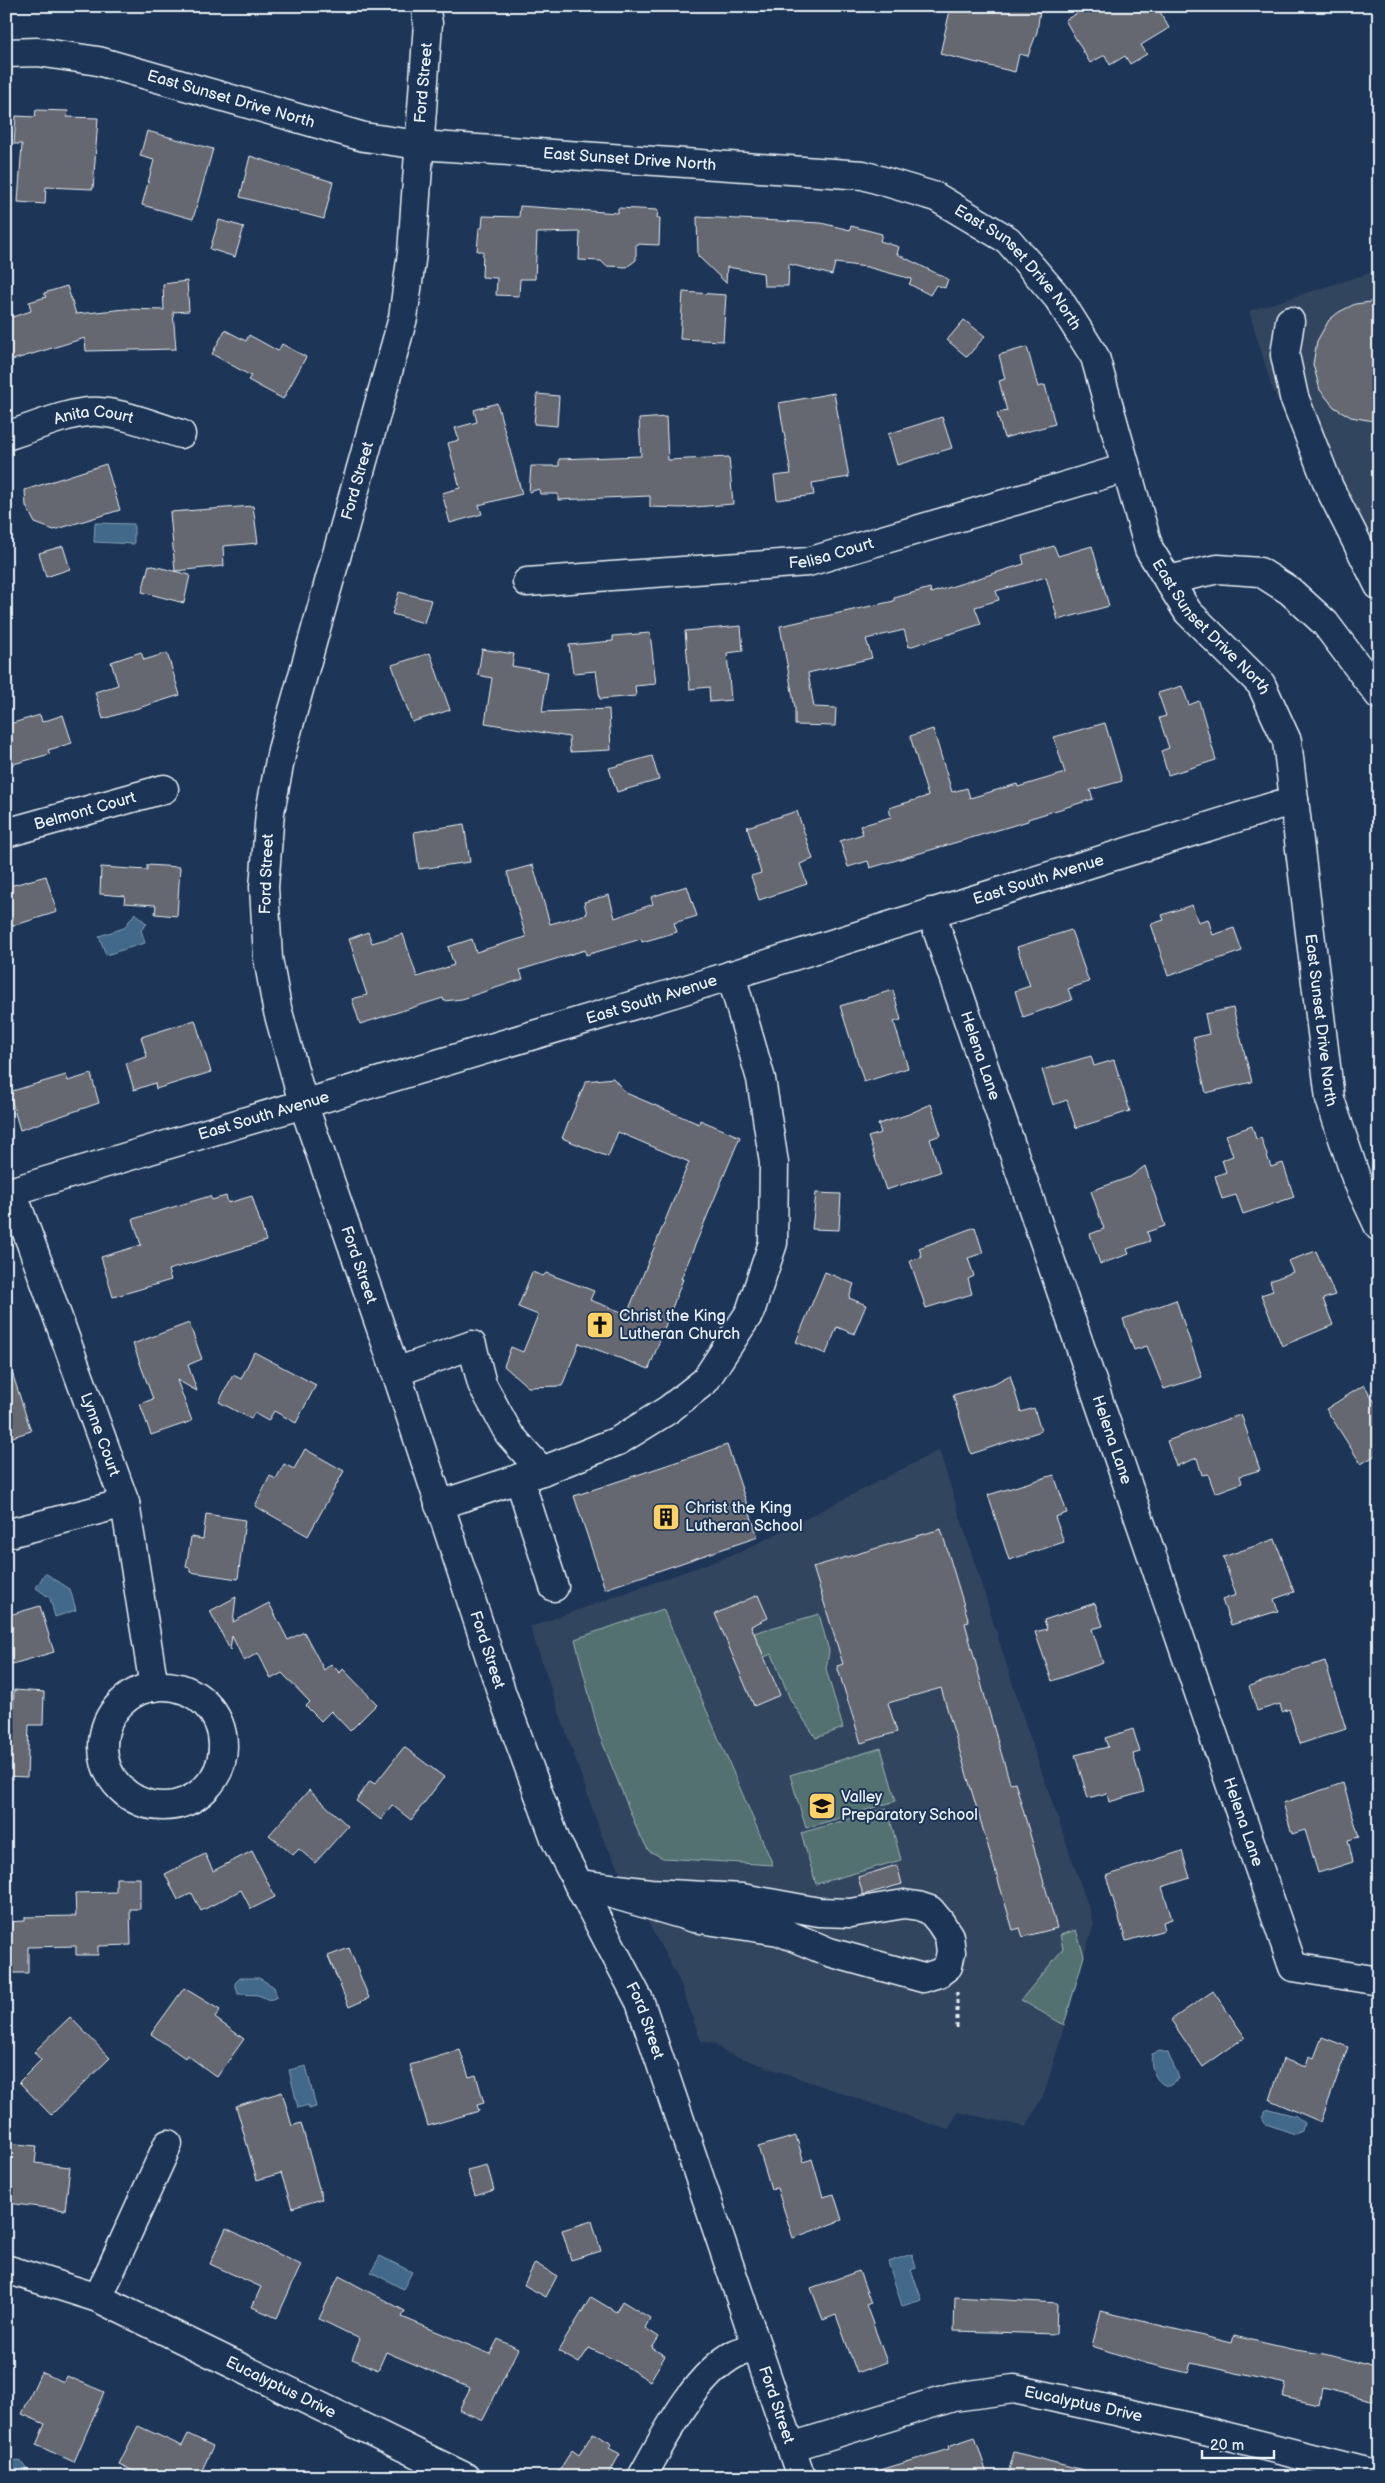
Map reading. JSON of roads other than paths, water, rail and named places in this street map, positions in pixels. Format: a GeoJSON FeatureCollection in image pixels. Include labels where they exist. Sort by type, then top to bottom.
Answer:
{"type":"FeatureCollection","features":[{"type":"Feature","properties":{"kind":"street","name":"Ford Street"},"geometry":{"type":"LineString","coordinates":[[425,6],[428,23],[412,253],[403,318],[282,750],[270,812],[264,887],[268,958],[276,1008],[303,1103],[396,1372],[502,1694],[556,1841],[640,2002],[801,2477]]}},
{"type":"Feature","properties":{"kind":"street","name":"East Sunset Drive North"},"geometry":{"type":"LineString","coordinates":[[6,53],[38,52],[98,60],[364,137],[419,145],[863,175],[936,197],[1008,240],[1058,298],[1095,357],[1149,549],[1188,612],[1261,684],[1287,741],[1330,1099],[1356,1178],[1379,1227]]}},
{"type":"Feature","properties":{"kind":"street"},"geometry":{"type":"LineString","coordinates":[[1290,321],[1285,355],[1294,397],[1329,486],[1379,586]]}},
{"type":"Feature","properties":{"kind":"street","name":"Anita Court"},"geometry":{"type":"LineString","coordinates":[[6,436],[79,414],[97,412],[120,415],[181,434]]}},
{"type":"Feature","properties":{"kind":"street","name":"Felisa Court"},"geometry":{"type":"LineString","coordinates":[[527,582],[808,562],[1126,468]]}},
{"type":"Feature","properties":{"kind":"street"},"geometry":{"type":"LineString","coordinates":[[1168,580],[1218,569],[1260,572],[1290,591],[1325,624],[1379,695]]}},
{"type":"Feature","properties":{"kind":"street","name":"Belmont Court"},"geometry":{"type":"LineString","coordinates":[[6,833],[164,789]]}},
{"type":"Feature","properties":{"kind":"street","name":"East South Avenue"},"geometry":{"type":"LineString","coordinates":[[9,1192],[731,975],[1294,800]]}},
{"type":"Feature","properties":{"kind":"street","name":"Helena Lane"},"geometry":{"type":"LineString","coordinates":[[931,912],[1293,1967],[1379,1981]]}},
{"type":"Feature","properties":{"kind":"street"},"geometry":{"type":"LineString","coordinates":[[439,1505],[618,1441],[668,1410],[705,1380],[750,1312],[773,1243],[774,1163],[761,1079],[731,975]]}},
{"type":"Feature","properties":{"kind":"street","name":"Lynne Court"},"geometry":{"type":"LineString","coordinates":[[9,1192],[125,1503],[154,1687]]}},
{"type":"Feature","properties":{"kind":"street"},"geometry":{"type":"LineString","coordinates":[[396,1372],[472,1346],[482,1384],[530,1474],[554,1587]]}},
{"type":"Feature","properties":{"kind":"street"},"geometry":{"type":"LineString","coordinates":[[6,1534],[125,1503]]}},
{"type":"Feature","properties":{"kind":"street"},"geometry":{"type":"LineString","coordinates":[[154,1687],[182,1689],[195,1695],[207,1704],[221,1729],[224,1744],[218,1772],[210,1784],[186,1802],[168,1806],[150,1805],[133,1799],[114,1780],[109,1772],[104,1754],[104,1736],[110,1719],[120,1704],[135,1693],[154,1687]]}},
{"type":"Feature","properties":{"kind":"street"},"geometry":{"type":"LineString","coordinates":[[578,1884],[650,1893],[742,1898],[819,1912],[850,1913],[904,1904],[930,1910],[949,1936],[951,1952],[948,1966],[939,1973],[923,1978],[829,1952],[779,1931],[694,1918],[578,1884]]}},
{"type":"Feature","properties":{"kind":"street"},"geometry":{"type":"LineString","coordinates":[[98,2298],[168,2144]]}},
{"type":"Feature","properties":{"kind":"street","name":"Eucalyptus Drive"},"geometry":{"type":"LineString","coordinates":[[6,2268],[98,2298],[465,2477]]}},
{"type":"Feature","properties":{"kind":"street"},"geometry":{"type":"LineString","coordinates":[[642,2477],[683,2408],[699,2386],[722,2362],[736,2354],[757,2347]]}},
{"type":"Feature","properties":{"kind":"street","name":"Eucalyptus Drive"},"geometry":{"type":"LineString","coordinates":[[791,2447],[952,2397],[1014,2389],[1181,2425],[1379,2476]]}},
{"type":"Feature","properties":{"kind":"place","name":"Christ the King Lutheran Church"},"geometry":{"type":"Point","coordinates":[600,1325]}},
{"type":"Feature","properties":{"kind":"place","name":"Christ the King Lutheran School"},"geometry":{"type":"Point","coordinates":[666,1517]}},
{"type":"Feature","properties":{"kind":"place","name":"Valley Preparatory School"},"geometry":{"type":"Point","coordinates":[822,1806]}}]}
